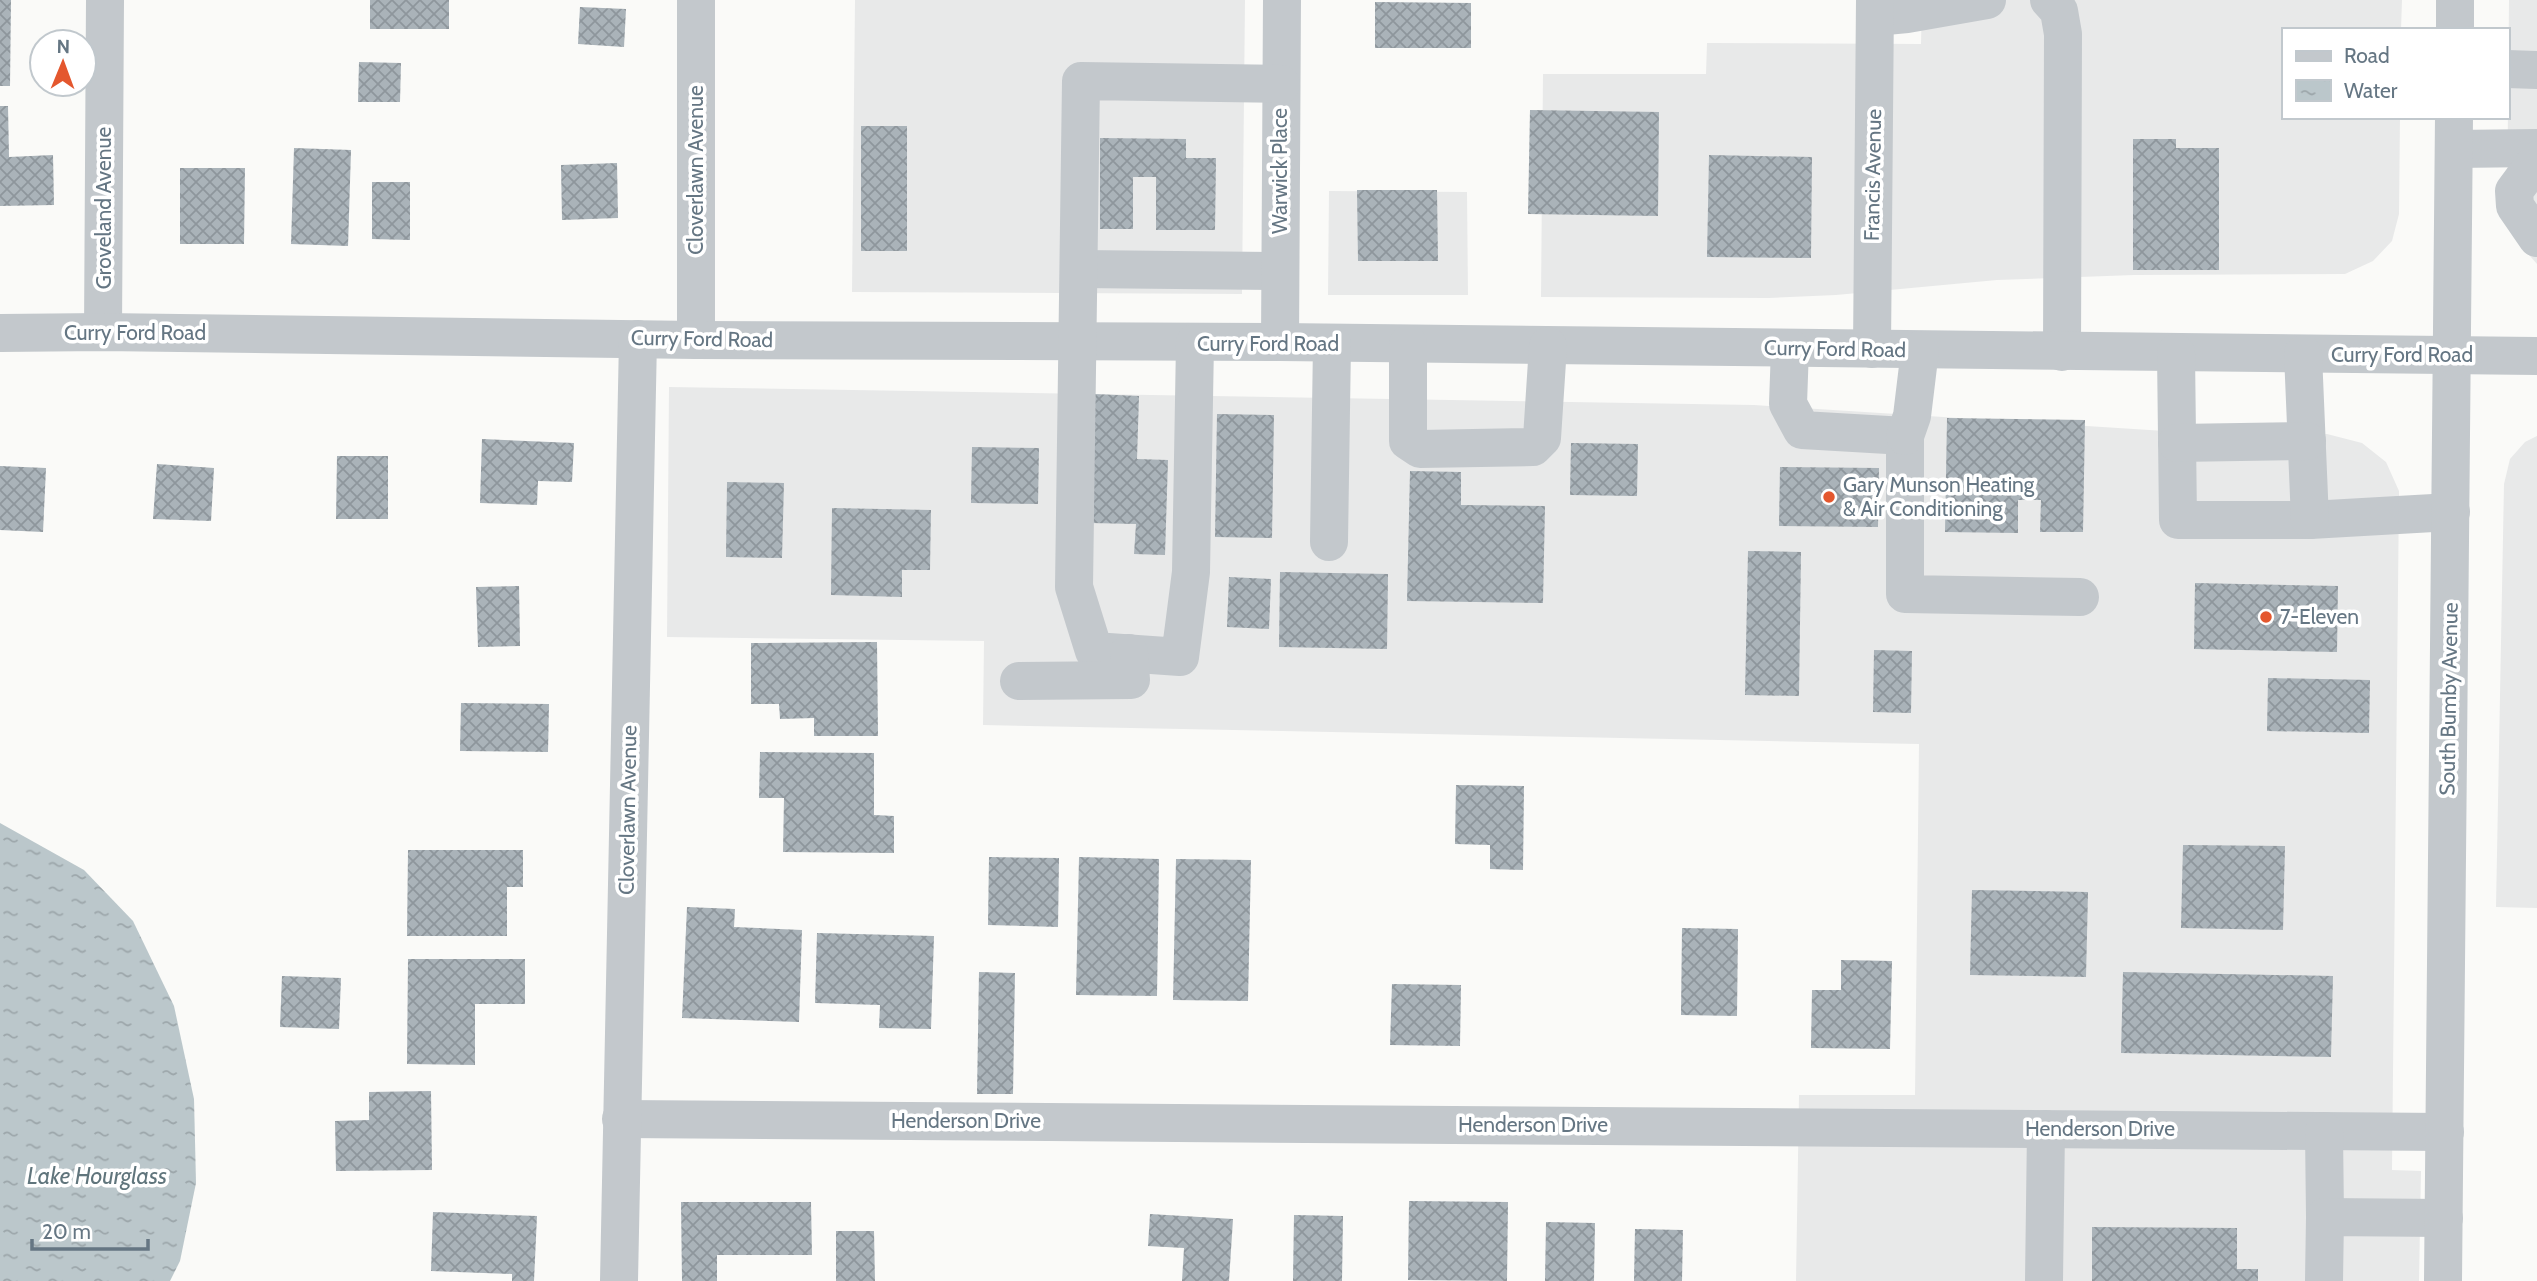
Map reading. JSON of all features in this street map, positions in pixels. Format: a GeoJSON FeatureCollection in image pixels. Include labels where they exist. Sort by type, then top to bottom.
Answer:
{"type":"FeatureCollection","features":[{"type":"Feature","properties":{"kind":"street","name":"Groveland Avenue"},"geometry":{"type":"LineString","coordinates":[[103,332],[105,0]]}},
{"type":"Feature","properties":{"kind":"street","name":"Cloverlawn Avenue"},"geometry":{"type":"LineString","coordinates":[[696,0],[696,340]]}},
{"type":"Feature","properties":{"kind":"street","name":"Warwick Place"},"geometry":{"type":"LineString","coordinates":[[1280,342],[1282,0]]}},
{"type":"Feature","properties":{"kind":"street"},"geometry":{"type":"LineString","coordinates":[[1875,8],[1907,14],[1987,0]]}},
{"type":"Feature","properties":{"kind":"street"},"geometry":{"type":"LineString","coordinates":[[2049,0],[2059,11],[2063,34],[2062,352]]}},
{"type":"Feature","properties":{"kind":"street"},"geometry":{"type":"LineString","coordinates":[[2455,0],[2455,28]]}},
{"type":"Feature","properties":{"kind":"street","name":"Francis Avenue"},"geometry":{"type":"LineString","coordinates":[[1872,349],[1875,8]]}},
{"type":"Feature","properties":{"kind":"street"},"geometry":{"type":"LineString","coordinates":[[2509,69],[2537,70]]}},
{"type":"Feature","properties":{"kind":"street"},"geometry":{"type":"LineString","coordinates":[[1195,343],[1191,572],[1180,657],[1094,651],[1074,587],[1081,82],[1281,84]]}},
{"type":"Feature","properties":{"kind":"street"},"geometry":{"type":"LineString","coordinates":[[2454,133],[2537,148]]}},
{"type":"Feature","properties":{"kind":"street","name":"South Bumby Avenue"},"geometry":{"type":"LineString","coordinates":[[2443,1281],[2454,133]]}},
{"type":"Feature","properties":{"kind":"street"},"geometry":{"type":"LineString","coordinates":[[2537,160],[2514,191],[2515,206],[2537,238]]}},
{"type":"Feature","properties":{"kind":"street"},"geometry":{"type":"LineString","coordinates":[[1080,269],[1280,271]]}},
{"type":"Feature","properties":{"kind":"street","name":"Curry Ford Road"},"geometry":{"type":"LineString","coordinates":[[0,333],[696,340],[1280,342],[2537,356]]}},
{"type":"Feature","properties":{"kind":"street","name":"Cloverlawn Avenue"},"geometry":{"type":"LineString","coordinates":[[619,1281],[638,339]]}},
{"type":"Feature","properties":{"kind":"street"},"geometry":{"type":"LineString","coordinates":[[1329,542],[1332,344]]}},
{"type":"Feature","properties":{"kind":"street"},"geometry":{"type":"LineString","coordinates":[[1408,344],[1408,441],[1420,449],[1533,447],[1542,438],[1548,345]]}},
{"type":"Feature","properties":{"kind":"street"},"geometry":{"type":"LineString","coordinates":[[1790,348],[1788,404],[1802,430],[1905,436]]}},
{"type":"Feature","properties":{"kind":"street"},"geometry":{"type":"LineString","coordinates":[[1920,350],[1913,415],[1905,436],[1905,594],[2080,597]]}},
{"type":"Feature","properties":{"kind":"street"},"geometry":{"type":"LineString","coordinates":[[2176,353],[2178,520],[2310,520],[2451,512]]}},
{"type":"Feature","properties":{"kind":"street"},"geometry":{"type":"LineString","coordinates":[[2302,354],[2310,520]]}},
{"type":"Feature","properties":{"kind":"street"},"geometry":{"type":"LineString","coordinates":[[2177,443],[2307,441]]}},
{"type":"Feature","properties":{"kind":"street"},"geometry":{"type":"LineString","coordinates":[[1019,681],[1130,680],[1129,653]]}},
{"type":"Feature","properties":{"kind":"street","name":"Henderson Drive"},"geometry":{"type":"LineString","coordinates":[[621,1119],[2445,1132]]}},
{"type":"Feature","properties":{"kind":"street"},"geometry":{"type":"LineString","coordinates":[[2044,1281],[2046,1129]]}},
{"type":"Feature","properties":{"kind":"street"},"geometry":{"type":"LineString","coordinates":[[2324,1131],[2324,1281]]}},
{"type":"Feature","properties":{"kind":"street"},"geometry":{"type":"LineString","coordinates":[[2325,1217],[2444,1217]]}},
{"type":"Feature","properties":{"kind":"shaded area"},"geometry":{"type":"Polygon","coordinates":[[[855,0],[1245,0],[1242,294],[852,292],[855,0]]]}},
{"type":"Feature","properties":{"kind":"shaded area"},"geometry":{"type":"Polygon","coordinates":[[[1922,0],[2402,0],[2401,28],[2282,28],[2282,119],[2400,119],[2399,214],[2392,241],[2373,261],[2345,274],[2134,275],[1997,280],[1836,295],[1769,298],[1541,297],[1543,74],[1706,74],[1707,43],[1921,44],[1922,0]]]}},
{"type":"Feature","properties":{"kind":"shaded area"},"geometry":{"type":"Polygon","coordinates":[[[2509,0],[2537,0],[2537,264],[2516,240],[2507,214],[2509,0]]]}},
{"type":"Feature","properties":{"kind":"shaded area"},"geometry":{"type":"Polygon","coordinates":[[[1329,191],[1467,192],[1468,295],[1328,295],[1329,191]]]}},
{"type":"Feature","properties":{"kind":"shaded area"},"geometry":{"type":"Polygon","coordinates":[[[669,387],[1754,405],[2165,431],[2327,434],[2362,443],[2386,462],[2399,491],[2392,1170],[2421,1171],[2419,1281],[1796,1281],[1799,1095],[1915,1095],[1919,744],[983,725],[984,641],[667,637],[669,387]]]}},
{"type":"Feature","properties":{"kind":"shaded area"},"geometry":{"type":"Polygon","coordinates":[[[2537,436],[2537,908],[2496,907],[2504,484],[2510,459],[2525,442],[2537,436]]]}},
{"type":"Feature","properties":{"kind":"water","name":"Lake Hourglass"},"geometry":{"type":"Polygon","coordinates":[[[0,823],[84,870],[133,921],[174,1006],[194,1099],[196,1183],[180,1261],[170,1281],[0,1281],[0,823]]]}},
{"type":"Feature","properties":{"kind":"building"},"geometry":{"type":"Polygon","coordinates":[[[0,0],[11,0],[10,86],[0,86],[0,0]]]}},
{"type":"Feature","properties":{"kind":"building"},"geometry":{"type":"Polygon","coordinates":[[[370,0],[449,0],[449,29],[370,29],[370,0]]]}},
{"type":"Feature","properties":{"kind":"building"},"geometry":{"type":"Polygon","coordinates":[[[1375,2],[1471,3],[1471,48],[1375,48],[1375,2]]]}},
{"type":"Feature","properties":{"kind":"building"},"geometry":{"type":"Polygon","coordinates":[[[580,7],[626,9],[624,47],[578,44],[580,7]]]}},
{"type":"Feature","properties":{"kind":"building"},"geometry":{"type":"Polygon","coordinates":[[[359,62],[401,63],[400,102],[358,102],[359,62]]]}},
{"type":"Feature","properties":{"kind":"building"},"geometry":{"type":"Polygon","coordinates":[[[0,106],[8,106],[9,157],[53,155],[54,205],[0,206],[0,106]]]}},
{"type":"Feature","properties":{"kind":"building"},"geometry":{"type":"Polygon","coordinates":[[[1530,110],[1659,112],[1658,216],[1528,214],[1530,110]]]}},
{"type":"Feature","properties":{"kind":"building"},"geometry":{"type":"Polygon","coordinates":[[[861,126],[907,126],[907,251],[861,251],[861,126]]]}},
{"type":"Feature","properties":{"kind":"building"},"geometry":{"type":"Polygon","coordinates":[[[1100,138],[1186,139],[1186,158],[1216,158],[1215,230],[1156,230],[1156,177],[1133,177],[1133,229],[1100,229],[1100,138]]]}},
{"type":"Feature","properties":{"kind":"building"},"geometry":{"type":"Polygon","coordinates":[[[2133,139],[2176,139],[2176,148],[2219,148],[2219,270],[2133,270],[2133,139]]]}},
{"type":"Feature","properties":{"kind":"building"},"geometry":{"type":"Polygon","coordinates":[[[294,148],[351,150],[348,246],[291,244],[294,148]]]}},
{"type":"Feature","properties":{"kind":"building"},"geometry":{"type":"Polygon","coordinates":[[[1709,155],[1812,157],[1811,258],[1707,257],[1709,155]]]}},
{"type":"Feature","properties":{"kind":"building"},"geometry":{"type":"Polygon","coordinates":[[[617,163],[618,218],[562,220],[561,165],[617,163]]]}},
{"type":"Feature","properties":{"kind":"building"},"geometry":{"type":"Polygon","coordinates":[[[180,168],[245,168],[244,244],[180,244],[180,168]]]}},
{"type":"Feature","properties":{"kind":"building"},"geometry":{"type":"Polygon","coordinates":[[[372,182],[410,182],[410,240],[372,239],[372,182]]]}},
{"type":"Feature","properties":{"kind":"building"},"geometry":{"type":"Polygon","coordinates":[[[1357,190],[1437,190],[1438,261],[1358,261],[1357,190]]]}},
{"type":"Feature","properties":{"kind":"building"},"geometry":{"type":"Polygon","coordinates":[[[1094,394],[1139,396],[1137,459],[1168,460],[1165,555],[1134,554],[1136,524],[1090,523],[1094,394]]]}},
{"type":"Feature","properties":{"kind":"building"},"geometry":{"type":"Polygon","coordinates":[[[1217,414],[1274,415],[1272,538],[1215,537],[1217,414]]]}},
{"type":"Feature","properties":{"kind":"building"},"geometry":{"type":"Polygon","coordinates":[[[1947,418],[2085,420],[2083,532],[2040,532],[2041,500],[2018,500],[2018,533],[1945,532],[1947,418]]]}},
{"type":"Feature","properties":{"kind":"building"},"geometry":{"type":"Polygon","coordinates":[[[482,439],[574,443],[572,482],[538,481],[537,505],[480,503],[482,439]]]}},
{"type":"Feature","properties":{"kind":"building"},"geometry":{"type":"Polygon","coordinates":[[[1571,443],[1638,444],[1637,496],[1570,495],[1571,443]]]}},
{"type":"Feature","properties":{"kind":"building"},"geometry":{"type":"Polygon","coordinates":[[[972,447],[1039,448],[1038,504],[971,503],[972,447]]]}},
{"type":"Feature","properties":{"kind":"building"},"geometry":{"type":"Polygon","coordinates":[[[337,456],[388,456],[388,519],[336,519],[337,456]]]}},
{"type":"Feature","properties":{"kind":"building"},"geometry":{"type":"Polygon","coordinates":[[[157,464],[214,468],[211,521],[153,519],[157,464]]]}},
{"type":"Feature","properties":{"kind":"building"},"geometry":{"type":"Polygon","coordinates":[[[0,466],[46,468],[43,532],[0,530],[0,466]]]}},
{"type":"Feature","properties":{"kind":"building","name":"Gary Munson Heating & Air Conditioning"},"geometry":{"type":"Polygon","coordinates":[[[1780,467],[1879,468],[1878,527],[1779,526],[1780,467]]]}},
{"type":"Feature","properties":{"kind":"building"},"geometry":{"type":"Polygon","coordinates":[[[1410,471],[1461,472],[1461,505],[1545,506],[1543,603],[1407,601],[1410,471]]]}},
{"type":"Feature","properties":{"kind":"building"},"geometry":{"type":"Polygon","coordinates":[[[727,482],[784,483],[782,558],[726,557],[727,482]]]}},
{"type":"Feature","properties":{"kind":"building"},"geometry":{"type":"Polygon","coordinates":[[[832,508],[931,510],[930,570],[902,570],[902,597],[831,595],[832,508]]]}},
{"type":"Feature","properties":{"kind":"building"},"geometry":{"type":"Polygon","coordinates":[[[1748,551],[1801,552],[1799,696],[1745,695],[1748,551]]]}},
{"type":"Feature","properties":{"kind":"building"},"geometry":{"type":"Polygon","coordinates":[[[1280,572],[1388,574],[1387,649],[1279,647],[1280,572]]]}},
{"type":"Feature","properties":{"kind":"building"},"geometry":{"type":"Polygon","coordinates":[[[1229,577],[1271,579],[1269,629],[1227,627],[1229,577]]]}},
{"type":"Feature","properties":{"kind":"building","name":"7-Eleven"},"geometry":{"type":"Polygon","coordinates":[[[2195,583],[2338,586],[2337,652],[2194,649],[2195,583]]]}},
{"type":"Feature","properties":{"kind":"building"},"geometry":{"type":"Polygon","coordinates":[[[519,586],[520,646],[478,647],[476,587],[519,586]]]}},
{"type":"Feature","properties":{"kind":"building"},"geometry":{"type":"Polygon","coordinates":[[[877,642],[878,736],[814,736],[814,718],[780,719],[779,704],[751,704],[751,643],[877,642]]]}},
{"type":"Feature","properties":{"kind":"building"},"geometry":{"type":"Polygon","coordinates":[[[1874,650],[1912,651],[1911,713],[1873,712],[1874,650]]]}},
{"type":"Feature","properties":{"kind":"building"},"geometry":{"type":"Polygon","coordinates":[[[2268,678],[2370,680],[2369,733],[2267,731],[2268,678]]]}},
{"type":"Feature","properties":{"kind":"building"},"geometry":{"type":"Polygon","coordinates":[[[461,703],[549,704],[548,752],[460,751],[461,703]]]}},
{"type":"Feature","properties":{"kind":"building"},"geometry":{"type":"Polygon","coordinates":[[[760,752],[874,753],[874,815],[894,816],[894,853],[783,852],[784,798],[759,798],[760,752]]]}},
{"type":"Feature","properties":{"kind":"building"},"geometry":{"type":"Polygon","coordinates":[[[1456,785],[1524,786],[1523,870],[1490,869],[1490,845],[1455,844],[1456,785]]]}},
{"type":"Feature","properties":{"kind":"building"},"geometry":{"type":"Polygon","coordinates":[[[2183,845],[2285,846],[2283,930],[2181,928],[2183,845]]]}},
{"type":"Feature","properties":{"kind":"building"},"geometry":{"type":"Polygon","coordinates":[[[408,850],[523,850],[523,887],[507,887],[507,936],[407,936],[408,850]]]}},
{"type":"Feature","properties":{"kind":"building"},"geometry":{"type":"Polygon","coordinates":[[[989,857],[1059,858],[1058,927],[988,925],[989,857]]]}},
{"type":"Feature","properties":{"kind":"building"},"geometry":{"type":"Polygon","coordinates":[[[1079,857],[1159,859],[1157,996],[1076,995],[1079,857]]]}},
{"type":"Feature","properties":{"kind":"building"},"geometry":{"type":"Polygon","coordinates":[[[1176,859],[1251,860],[1248,1001],[1173,1000],[1176,859]]]}},
{"type":"Feature","properties":{"kind":"building"},"geometry":{"type":"Polygon","coordinates":[[[1972,890],[2088,892],[2086,977],[1970,975],[1972,890]]]}},
{"type":"Feature","properties":{"kind":"building"},"geometry":{"type":"Polygon","coordinates":[[[687,907],[735,909],[734,927],[802,930],[799,1022],[682,1018],[687,907]]]}},
{"type":"Feature","properties":{"kind":"building"},"geometry":{"type":"Polygon","coordinates":[[[1682,928],[1738,929],[1737,1016],[1681,1015],[1682,928]]]}},
{"type":"Feature","properties":{"kind":"building"},"geometry":{"type":"Polygon","coordinates":[[[817,933],[934,936],[931,1029],[879,1028],[880,1005],[815,1003],[817,933]]]}},
{"type":"Feature","properties":{"kind":"building"},"geometry":{"type":"Polygon","coordinates":[[[408,959],[525,959],[525,1004],[475,1004],[475,1065],[407,1064],[408,959]]]}},
{"type":"Feature","properties":{"kind":"building"},"geometry":{"type":"Polygon","coordinates":[[[1841,960],[1892,961],[1890,1049],[1811,1048],[1812,990],[1841,990],[1841,960]]]}},
{"type":"Feature","properties":{"kind":"building"},"geometry":{"type":"Polygon","coordinates":[[[979,972],[1015,973],[1013,1094],[977,1094],[979,972]]]}},
{"type":"Feature","properties":{"kind":"building"},"geometry":{"type":"Polygon","coordinates":[[[2123,972],[2333,976],[2331,1057],[2121,1053],[2123,972]]]}},
{"type":"Feature","properties":{"kind":"building"},"geometry":{"type":"Polygon","coordinates":[[[282,976],[341,978],[339,1029],[280,1027],[282,976]]]}},
{"type":"Feature","properties":{"kind":"building"},"geometry":{"type":"Polygon","coordinates":[[[1392,984],[1461,985],[1460,1046],[1390,1045],[1392,984]]]}},
{"type":"Feature","properties":{"kind":"building"},"geometry":{"type":"Polygon","coordinates":[[[431,1091],[432,1170],[336,1171],[335,1121],[369,1120],[369,1092],[431,1091]]]}},
{"type":"Feature","properties":{"kind":"building"},"geometry":{"type":"Polygon","coordinates":[[[1409,1201],[1508,1202],[1507,1281],[1408,1280],[1409,1201]]]}},
{"type":"Feature","properties":{"kind":"building"},"geometry":{"type":"Polygon","coordinates":[[[681,1202],[811,1202],[812,1255],[717,1255],[717,1281],[682,1281],[681,1202]]]}},
{"type":"Feature","properties":{"kind":"building"},"geometry":{"type":"Polygon","coordinates":[[[433,1212],[537,1216],[534,1281],[512,1281],[512,1274],[431,1271],[433,1212]]]}},
{"type":"Feature","properties":{"kind":"building"},"geometry":{"type":"Polygon","coordinates":[[[1150,1214],[1233,1219],[1229,1281],[1182,1281],[1184,1248],[1148,1246],[1150,1214]]]}},
{"type":"Feature","properties":{"kind":"building"},"geometry":{"type":"Polygon","coordinates":[[[1294,1215],[1343,1216],[1342,1281],[1293,1281],[1294,1215]]]}},
{"type":"Feature","properties":{"kind":"building"},"geometry":{"type":"Polygon","coordinates":[[[1546,1222],[1595,1223],[1594,1281],[1545,1281],[1546,1222]]]}},
{"type":"Feature","properties":{"kind":"building"},"geometry":{"type":"Polygon","coordinates":[[[2092,1227],[2237,1228],[2237,1269],[2258,1269],[2258,1281],[2092,1281],[2092,1227]]]}},
{"type":"Feature","properties":{"kind":"building"},"geometry":{"type":"Polygon","coordinates":[[[1635,1229],[1683,1230],[1682,1281],[1634,1281],[1635,1229]]]}},
{"type":"Feature","properties":{"kind":"building"},"geometry":{"type":"Polygon","coordinates":[[[836,1231],[874,1231],[875,1281],[836,1281],[836,1231]]]}},
{"type":"Feature","properties":{"kind":"place","name":"Gary Munson Heating & Air Conditioning"},"geometry":{"type":"Point","coordinates":[1829,497]}},
{"type":"Feature","properties":{"kind":"place","name":"7-Eleven"},"geometry":{"type":"Point","coordinates":[2266,617]}}]}
